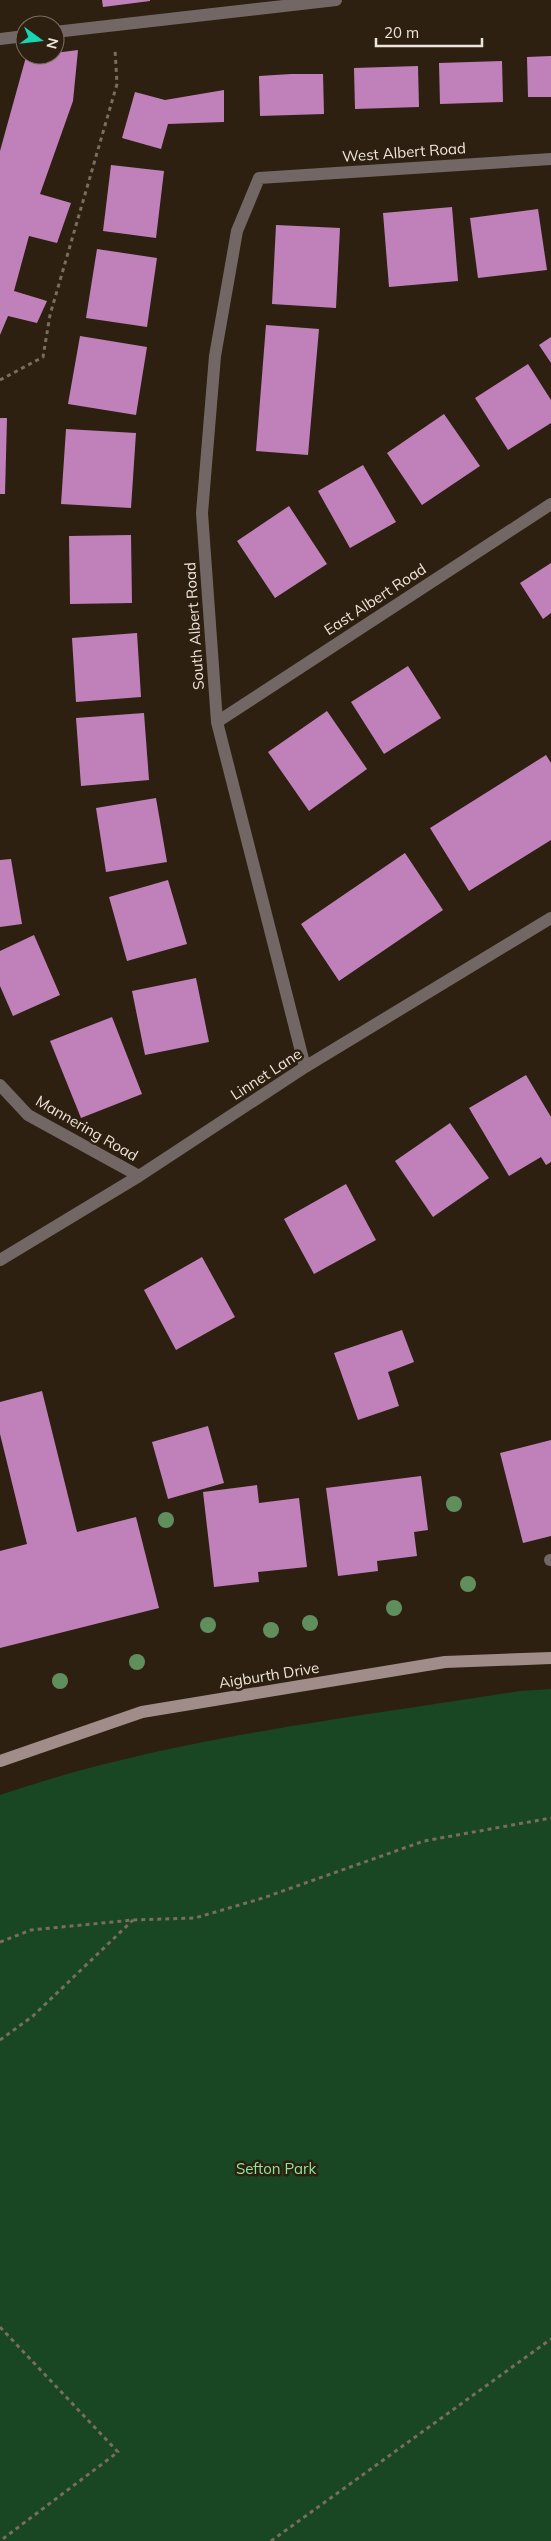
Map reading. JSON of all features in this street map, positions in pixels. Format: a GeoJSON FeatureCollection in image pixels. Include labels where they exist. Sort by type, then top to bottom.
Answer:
{"type":"FeatureCollection","features":[{"type":"Feature","properties":{"kind":"street"},"geometry":{"type":"LineString","coordinates":[[65,31],[336,0]]}},
{"type":"Feature","properties":{"kind":"street"},"geometry":{"type":"LineString","coordinates":[[0,39],[15,37]]}},
{"type":"Feature","properties":{"kind":"street","name":"West Albert Road"},"geometry":{"type":"LineString","coordinates":[[259,178],[551,159]]}},
{"type":"Feature","properties":{"kind":"street","name":"South Albert Road"},"geometry":{"type":"LineString","coordinates":[[259,178],[236,231],[215,356],[202,513],[217,722],[305,1068]]}},
{"type":"Feature","properties":{"kind":"street","name":"East Albert Road"},"geometry":{"type":"LineString","coordinates":[[217,722],[551,504]]}},
{"type":"Feature","properties":{"kind":"street","name":"Linnet Lane"},"geometry":{"type":"LineString","coordinates":[[0,1260],[139,1176],[305,1068],[551,918]]}},
{"type":"Feature","properties":{"kind":"street","name":"Mannering Road"},"geometry":{"type":"LineString","coordinates":[[0,1085],[28,1115],[139,1176]]}},
{"type":"Feature","properties":{"kind":"street","name":"Aigburth Drive"},"geometry":{"type":"LineString","coordinates":[[0,1761],[142,1712],[445,1662],[551,1658]]}},
{"type":"Feature","properties":{"kind":"path"},"geometry":{"type":"LineString","coordinates":[[0,380],[42,357],[50,315],[117,84],[113,25]]}},
{"type":"Feature","properties":{"kind":"path"},"geometry":{"type":"LineString","coordinates":[[0,1942],[31,1930],[133,1920],[196,1918],[263,1898],[424,1841],[551,1818]]}},
{"type":"Feature","properties":{"kind":"path"},"geometry":{"type":"LineString","coordinates":[[0,2040],[34,2016],[133,1920]]}},
{"type":"Feature","properties":{"kind":"path"},"geometry":{"type":"LineString","coordinates":[[0,2328],[118,2452],[0,2541]]}},
{"type":"Feature","properties":{"kind":"path"},"geometry":{"type":"LineString","coordinates":[[270,2541],[551,2339]]}},
{"type":"Feature","properties":{"kind":"green space","name":"Sefton Park"},"geometry":{"type":"Polygon","coordinates":[[[551,1689],[551,2541],[0,2541],[0,1795],[63,1775],[192,1744],[323,1721],[520,1691],[551,1689]]]}},
{"type":"Feature","properties":{"kind":"building"},"geometry":{"type":"Polygon","coordinates":[[[102,0],[150,0],[150,1],[103,7],[102,0]]]}},
{"type":"Feature","properties":{"kind":"building"},"geometry":{"type":"Polygon","coordinates":[[[78,50],[73,101],[40,194],[71,203],[57,243],[29,236],[14,291],[47,301],[37,323],[8,316],[0,335],[0,151],[24,65],[65,65],[65,52],[78,50]]]}},
{"type":"Feature","properties":{"kind":"building"},"geometry":{"type":"Polygon","coordinates":[[[551,56],[551,97],[528,97],[527,57],[551,56]]]}},
{"type":"Feature","properties":{"kind":"building"},"geometry":{"type":"Polygon","coordinates":[[[502,61],[503,102],[440,104],[439,63],[502,61]]]}},
{"type":"Feature","properties":{"kind":"building"},"geometry":{"type":"Polygon","coordinates":[[[418,66],[419,107],[355,109],[354,68],[418,66]]]}},
{"type":"Feature","properties":{"kind":"building"},"geometry":{"type":"Polygon","coordinates":[[[323,74],[324,114],[260,116],[259,76],[323,74]]]}},
{"type":"Feature","properties":{"kind":"building"},"geometry":{"type":"Polygon","coordinates":[[[224,90],[224,122],[168,124],[161,149],[122,138],[135,92],[165,100],[224,90]]]}},
{"type":"Feature","properties":{"kind":"building"},"geometry":{"type":"Polygon","coordinates":[[[111,165],[164,171],[156,238],[103,231],[111,165]]]}},
{"type":"Feature","properties":{"kind":"building"},"geometry":{"type":"Polygon","coordinates":[[[452,207],[458,281],[389,287],[383,213],[452,207]]]}},
{"type":"Feature","properties":{"kind":"building"},"geometry":{"type":"Polygon","coordinates":[[[538,209],[547,270],[478,278],[470,218],[538,209]]]}},
{"type":"Feature","properties":{"kind":"building"},"geometry":{"type":"Polygon","coordinates":[[[276,225],[340,228],[336,308],[272,304],[276,225]]]}},
{"type":"Feature","properties":{"kind":"building"},"geometry":{"type":"Polygon","coordinates":[[[97,249],[157,258],[147,327],[86,318],[97,249]]]}},
{"type":"Feature","properties":{"kind":"building"},"geometry":{"type":"Polygon","coordinates":[[[266,325],[319,329],[308,455],[256,451],[266,325]]]}},
{"type":"Feature","properties":{"kind":"building"},"geometry":{"type":"Polygon","coordinates":[[[80,336],[147,347],[136,415],[68,404],[80,336]]]}},
{"type":"Feature","properties":{"kind":"building"},"geometry":{"type":"Polygon","coordinates":[[[551,337],[551,363],[539,345],[551,337]]]}},
{"type":"Feature","properties":{"kind":"building"},"geometry":{"type":"Polygon","coordinates":[[[528,364],[551,400],[551,423],[508,450],[475,398],[528,364]]]}},
{"type":"Feature","properties":{"kind":"building"},"geometry":{"type":"Polygon","coordinates":[[[444,414],[480,466],[422,505],[387,453],[444,414]]]}},
{"type":"Feature","properties":{"kind":"building"},"geometry":{"type":"Polygon","coordinates":[[[0,418],[7,418],[5,494],[0,494],[0,418]]]}},
{"type":"Feature","properties":{"kind":"building"},"geometry":{"type":"Polygon","coordinates":[[[66,429],[136,433],[131,508],[61,504],[66,429]]]}},
{"type":"Feature","properties":{"kind":"building"},"geometry":{"type":"Polygon","coordinates":[[[363,465],[396,522],[350,548],[318,491],[363,465]]]}},
{"type":"Feature","properties":{"kind":"building"},"geometry":{"type":"Polygon","coordinates":[[[289,506],[327,564],[275,598],[237,541],[289,506]]]}},
{"type":"Feature","properties":{"kind":"building"},"geometry":{"type":"Polygon","coordinates":[[[131,535],[132,603],[70,604],[69,536],[131,535]]]}},
{"type":"Feature","properties":{"kind":"building"},"geometry":{"type":"Polygon","coordinates":[[[551,563],[551,613],[543,619],[520,583],[551,563]]]}},
{"type":"Feature","properties":{"kind":"building"},"geometry":{"type":"Polygon","coordinates":[[[137,633],[141,697],[76,702],[72,638],[137,633]]]}},
{"type":"Feature","properties":{"kind":"building"},"geometry":{"type":"Polygon","coordinates":[[[408,666],[441,718],[384,754],[351,702],[408,666]]]}},
{"type":"Feature","properties":{"kind":"building"},"geometry":{"type":"Polygon","coordinates":[[[327,711],[367,769],[309,811],[268,752],[327,711]]]}},
{"type":"Feature","properties":{"kind":"building"},"geometry":{"type":"Polygon","coordinates":[[[144,713],[149,780],[81,786],[76,718],[144,713]]]}},
{"type":"Feature","properties":{"kind":"building"},"geometry":{"type":"Polygon","coordinates":[[[546,755],[551,763],[551,840],[469,891],[430,828],[546,755]]]}},
{"type":"Feature","properties":{"kind":"building"},"geometry":{"type":"Polygon","coordinates":[[[156,798],[167,862],[106,872],[96,808],[156,798]]]}},
{"type":"Feature","properties":{"kind":"building"},"geometry":{"type":"Polygon","coordinates":[[[405,853],[443,910],[339,981],[301,924],[405,853]]]}},
{"type":"Feature","properties":{"kind":"building"},"geometry":{"type":"Polygon","coordinates":[[[11,859],[22,924],[0,927],[0,860],[11,859]]]}},
{"type":"Feature","properties":{"kind":"building"},"geometry":{"type":"Polygon","coordinates":[[[168,880],[187,944],[127,961],[109,897],[168,880]]]}},
{"type":"Feature","properties":{"kind":"building"},"geometry":{"type":"Polygon","coordinates":[[[34,935],[60,995],[13,1016],[0,986],[0,951],[34,935]]]}},
{"type":"Feature","properties":{"kind":"building"},"geometry":{"type":"Polygon","coordinates":[[[196,978],[209,1042],[145,1055],[132,991],[196,978]]]}},
{"type":"Feature","properties":{"kind":"building"},"geometry":{"type":"Polygon","coordinates":[[[112,1017],[142,1094],[81,1118],[50,1041],[112,1017]]]}},
{"type":"Feature","properties":{"kind":"building"},"geometry":{"type":"Polygon","coordinates":[[[526,1075],[551,1117],[551,1162],[546,1165],[541,1157],[509,1176],[469,1108],[526,1075]]]}},
{"type":"Feature","properties":{"kind":"building"},"geometry":{"type":"Polygon","coordinates":[[[450,1123],[489,1178],[433,1217],[395,1161],[450,1123]]]}},
{"type":"Feature","properties":{"kind":"building"},"geometry":{"type":"Polygon","coordinates":[[[346,1184],[376,1240],[314,1274],[284,1219],[346,1184]]]}},
{"type":"Feature","properties":{"kind":"building"},"geometry":{"type":"Polygon","coordinates":[[[202,1257],[235,1317],[176,1350],[144,1290],[202,1257]]]}},
{"type":"Feature","properties":{"kind":"building"},"geometry":{"type":"Polygon","coordinates":[[[402,1330],[414,1362],[388,1372],[399,1406],[358,1420],[334,1353],[402,1330]]]}},
{"type":"Feature","properties":{"kind":"building"},"geometry":{"type":"Polygon","coordinates":[[[42,1391],[77,1532],[136,1517],[159,1608],[0,1648],[0,1551],[27,1544],[0,1434],[0,1402],[42,1391]]]}},
{"type":"Feature","properties":{"kind":"building"},"geometry":{"type":"Polygon","coordinates":[[[208,1426],[224,1483],[168,1499],[152,1442],[208,1426]]]}},
{"type":"Feature","properties":{"kind":"building"},"geometry":{"type":"Polygon","coordinates":[[[551,1440],[551,1536],[523,1543],[500,1453],[551,1440]]]}},
{"type":"Feature","properties":{"kind":"building"},"geometry":{"type":"Polygon","coordinates":[[[421,1476],[428,1530],[414,1532],[417,1556],[377,1561],[378,1571],[338,1576],[326,1488],[421,1476]]]}},
{"type":"Feature","properties":{"kind":"building"},"geometry":{"type":"Polygon","coordinates":[[[257,1485],[259,1503],[299,1498],[307,1567],[258,1572],[259,1582],[214,1587],[203,1492],[257,1485]]]}}]}
